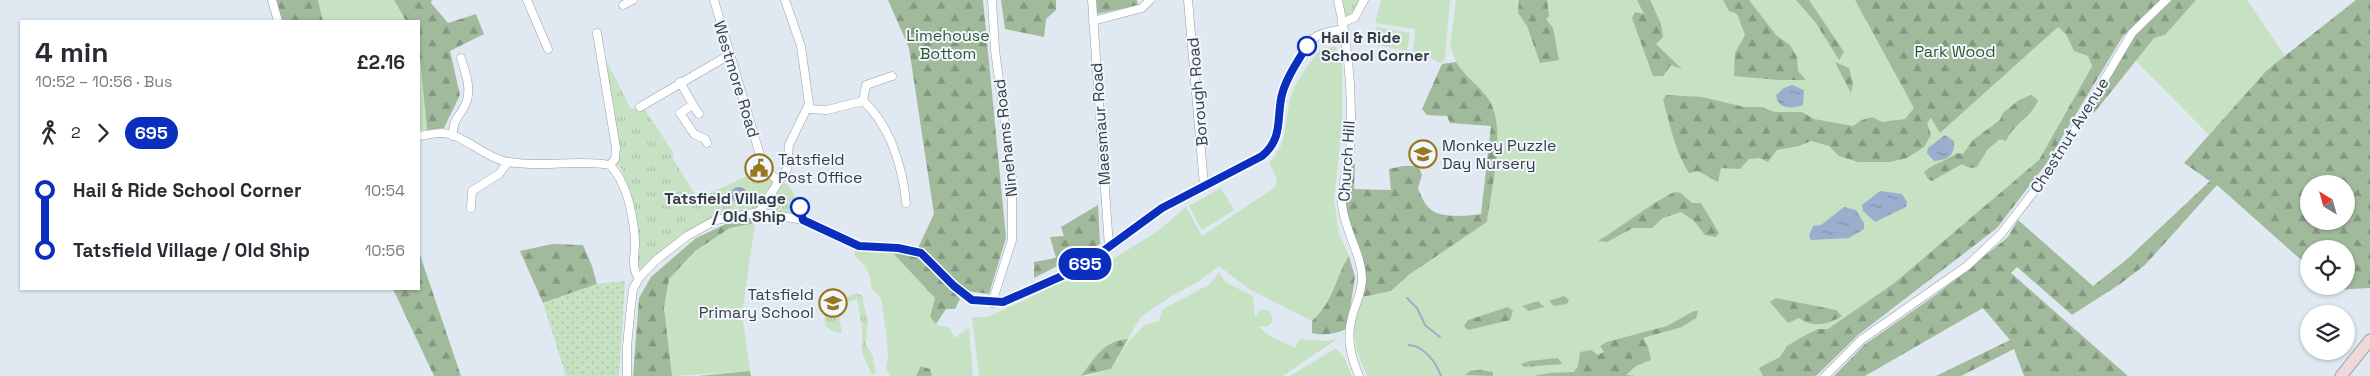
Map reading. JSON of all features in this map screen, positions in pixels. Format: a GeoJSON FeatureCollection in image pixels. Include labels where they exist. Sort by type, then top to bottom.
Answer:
{"type":"FeatureCollection","features":[{"type":"Feature","properties":{"kind":"main road"},"geometry":{"type":"LineString","coordinates":[[2341,376],[2370,340]]}},
{"type":"Feature","properties":{"kind":"street"},"geometry":{"type":"LineString","coordinates":[[272,0],[278,20]]}},
{"type":"Feature","properties":{"kind":"street"},"geometry":{"type":"LineString","coordinates":[[527,0],[548,48]]}},
{"type":"Feature","properties":{"kind":"street"},"geometry":{"type":"LineString","coordinates":[[623,5],[633,0]]}},
{"type":"Feature","properties":{"kind":"street","name":"Westmore Road"},"geometry":{"type":"LineString","coordinates":[[714,0],[729,55],[766,169],[778,181]]}},
{"type":"Feature","properties":{"kind":"street"},"geometry":{"type":"LineString","coordinates":[[759,212],[787,169],[789,145],[808,108],[809,100],[801,46],[785,0]]}},
{"type":"Feature","properties":{"kind":"street","name":"Ninehams Road"},"geometry":{"type":"LineString","coordinates":[[992,0],[995,50],[1012,176],[1012,240],[992,303]]}},
{"type":"Feature","properties":{"kind":"street","name":"Maesmaur Road"},"geometry":{"type":"LineString","coordinates":[[1092,0],[1109,248]]}},
{"type":"Feature","properties":{"kind":"street"},"geometry":{"type":"LineString","coordinates":[[1093,21],[1142,8],[1150,0]]}},
{"type":"Feature","properties":{"kind":"street","name":"Borough Road"},"geometry":{"type":"LineString","coordinates":[[1188,0],[1204,185]]}},
{"type":"Feature","properties":{"kind":"street","name":"Church Hill"},"geometry":{"type":"LineString","coordinates":[[1338,0],[1348,62],[1350,140],[1342,202],[1345,222],[1358,257],[1362,278],[1348,336],[1354,364],[1359,376]]}},
{"type":"Feature","properties":{"kind":"street"},"geometry":{"type":"LineString","coordinates":[[627,376],[627,346],[631,305],[639,278],[654,261],[700,227],[716,220],[759,212],[803,220],[859,246],[898,248],[921,253],[965,296],[972,300],[992,303],[1003,302],[1080,268],[1162,208],[1204,185],[1248,165],[1267,152],[1272,146],[1280,120],[1281,98],[1306,47],[1312,38],[1343,26],[1355,17],[1364,0]]}},
{"type":"Feature","properties":{"kind":"street","name":"Chestnut Avenue"},"geometry":{"type":"LineString","coordinates":[[1825,376],[1861,340],[1967,266],[2001,234],[2052,168],[2132,33],[2166,0]]}},
{"type":"Feature","properties":{"kind":"street"},"geometry":{"type":"LineString","coordinates":[[597,33],[616,148],[615,159],[610,165]]}},
{"type":"Feature","properties":{"kind":"street"},"geometry":{"type":"LineString","coordinates":[[640,107],[729,55]]}},
{"type":"Feature","properties":{"kind":"street"},"geometry":{"type":"LineString","coordinates":[[453,136],[454,120],[465,105],[468,97],[468,82],[462,58]]}},
{"type":"Feature","properties":{"kind":"street"},"geometry":{"type":"LineString","coordinates":[[863,101],[866,85],[892,76]]}},
{"type":"Feature","properties":{"kind":"street"},"geometry":{"type":"LineString","coordinates":[[680,82],[699,114]]}},
{"type":"Feature","properties":{"kind":"street"},"geometry":{"type":"LineString","coordinates":[[808,108],[827,110],[863,101]]}},
{"type":"Feature","properties":{"kind":"street"},"geometry":{"type":"LineString","coordinates":[[863,101],[877,116],[900,164],[906,203]]}},
{"type":"Feature","properties":{"kind":"street"},"geometry":{"type":"LineString","coordinates":[[694,105],[680,113],[694,134],[704,139],[707,143]]}},
{"type":"Feature","properties":{"kind":"street"},"geometry":{"type":"LineString","coordinates":[[420,136],[442,133],[453,136],[487,154],[508,162],[551,165],[600,163],[610,165],[623,182],[635,239],[635,271],[639,278]]}},
{"type":"Feature","properties":{"kind":"street"},"geometry":{"type":"LineString","coordinates":[[471,208],[472,191],[499,174],[508,162]]}},
{"type":"Feature","properties":{"kind":"green space"},"geometry":{"type":"Polygon","coordinates":[[[276,0],[318,0],[323,20],[282,20],[276,0]]]}},
{"type":"Feature","properties":{"kind":"green space"},"geometry":{"type":"Polygon","coordinates":[[[318,0],[394,0],[405,20],[323,20],[318,0]]]}},
{"type":"Feature","properties":{"kind":"green space"},"geometry":{"type":"Polygon","coordinates":[[[394,0],[432,0],[431,3],[448,23],[476,14],[484,34],[450,51],[460,95],[444,128],[427,130],[420,56],[420,20],[405,20],[394,0]]]}},
{"type":"Feature","properties":{"kind":"green space","name":"Limehouse Bottom"},"geometry":{"type":"Polygon","coordinates":[[[888,0],[983,0],[1006,238],[989,294],[966,291],[928,254],[918,248],[934,214],[909,48],[888,0]]]}},
{"type":"Feature","properties":{"kind":"green space"},"geometry":{"type":"Polygon","coordinates":[[[1001,0],[1056,0],[1056,10],[1046,19],[1044,37],[1005,29],[1001,0]]]}},
{"type":"Feature","properties":{"kind":"green space"},"geometry":{"type":"Polygon","coordinates":[[[1096,0],[1137,0],[1138,5],[1097,14],[1096,0]]]}},
{"type":"Feature","properties":{"kind":"green space"},"geometry":{"type":"Polygon","coordinates":[[[1340,0],[1360,0],[1353,14],[1344,19],[1340,0]]]}},
{"type":"Feature","properties":{"kind":"green space"},"geometry":{"type":"Polygon","coordinates":[[[1381,0],[1450,0],[1445,60],[1440,63],[1427,56],[1413,54],[1415,29],[1375,23],[1381,0]]]}},
{"type":"Feature","properties":{"kind":"green space"},"geometry":{"type":"Polygon","coordinates":[[[1456,0],[1867,0],[1940,133],[2087,0],[2102,47],[2039,160],[1893,284],[1763,376],[1367,376],[1358,354],[1354,337],[1354,329],[1362,297],[1391,291],[1410,274],[1487,222],[1497,125],[1476,85],[1463,74],[1450,45],[1456,0]]]}},
{"type":"Feature","properties":{"kind":"green space"},"geometry":{"type":"Polygon","coordinates":[[[1519,0],[1547,0],[1549,16],[1546,19],[1553,28],[1559,60],[1540,63],[1527,26],[1518,13],[1519,0]]]}},
{"type":"Feature","properties":{"kind":"green space"},"geometry":{"type":"Polygon","coordinates":[[[1637,0],[1650,0],[1661,24],[1663,37],[1656,44],[1682,69],[1671,65],[1663,76],[1653,76],[1632,18],[1635,12],[1644,14],[1637,0]]]}},
{"type":"Feature","properties":{"kind":"green space"},"geometry":{"type":"Polygon","coordinates":[[[1723,0],[1749,0],[1776,35],[1790,45],[1797,57],[1798,71],[1806,80],[1778,80],[1734,76],[1735,53],[1745,35],[1737,14],[1729,11],[1723,0]]]}},
{"type":"Feature","properties":{"kind":"green space"},"geometry":{"type":"Polygon","coordinates":[[[1796,0],[1809,0],[1844,52],[1839,60],[1816,23],[1796,0]]]}},
{"type":"Feature","properties":{"kind":"green space","name":"Park Wood"},"geometry":{"type":"Polygon","coordinates":[[[1855,0],[2160,0],[2123,36],[2046,164],[1997,228],[1858,335],[1816,376],[1763,376],[1759,368],[1780,357],[1787,346],[1818,329],[1828,329],[1893,284],[2039,160],[2092,66],[2088,56],[2074,51],[2066,34],[2058,27],[1940,133],[1931,118],[1927,123],[1931,135],[1924,147],[1907,158],[1890,162],[1858,162],[1839,156],[1829,146],[1811,141],[1799,146],[1777,150],[1768,162],[1759,158],[1749,159],[1740,169],[1721,168],[1718,182],[1698,171],[1689,173],[1673,138],[1663,100],[1666,95],[1702,97],[1744,107],[1761,107],[1775,112],[1802,112],[1814,119],[1853,126],[1862,120],[1872,117],[1882,122],[1905,119],[1914,108],[1855,0]]]}},
{"type":"Feature","properties":{"kind":"green space"},"geometry":{"type":"Polygon","coordinates":[[[2172,0],[2196,0],[2165,35],[2154,38],[2094,113],[2091,107],[2135,36],[2172,0]]]}},
{"type":"Feature","properties":{"kind":"green space"},"geometry":{"type":"Polygon","coordinates":[[[2196,0],[2247,0],[2285,56],[2267,70],[2209,135],[2135,60],[2154,38],[2165,35],[2196,0]]]}},
{"type":"Feature","properties":{"kind":"green space"},"geometry":{"type":"Polygon","coordinates":[[[2356,0],[2370,0],[2370,288],[2355,289],[2355,240],[2300,240],[2300,259],[2217,185],[2145,265],[2120,284],[2072,315],[2017,267],[2011,273],[2128,376],[2024,376],[2014,349],[1961,376],[1936,376],[2010,340],[1983,308],[1865,376],[1834,376],[1864,345],[1937,294],[2008,237],[2018,220],[2093,286],[2125,261],[2210,181],[2184,163],[2267,70],[2356,0]]]}},
{"type":"Feature","properties":{"kind":"green space"},"geometry":{"type":"Polygon","coordinates":[[[1376,27],[1410,33],[1407,51],[1373,44],[1376,27]]]}},
{"type":"Feature","properties":{"kind":"green space"},"geometry":{"type":"Polygon","coordinates":[[[1336,47],[1342,65],[1342,128],[1334,200],[1339,233],[1349,256],[1330,297],[1320,313],[1312,321],[1249,289],[1219,266],[1198,282],[1173,295],[1140,318],[1128,339],[1119,340],[1106,347],[1095,357],[1081,376],[979,376],[972,317],[988,317],[1105,264],[1158,231],[1186,207],[1202,236],[1275,187],[1277,179],[1269,163],[1281,146],[1284,137],[1293,91],[1301,75],[1319,51],[1323,48],[1336,47]]]}},
{"type":"Feature","properties":{"kind":"green space"},"geometry":{"type":"Polygon","coordinates":[[[420,48],[421,50],[427,130],[420,130],[420,48]]]}},
{"type":"Feature","properties":{"kind":"green space"},"geometry":{"type":"Polygon","coordinates":[[[607,62],[631,109],[644,108],[674,154],[672,157],[698,199],[747,176],[764,173],[773,180],[765,206],[725,214],[699,224],[641,269],[637,267],[625,181],[621,168],[613,161],[616,148],[603,63],[607,62]]]}},
{"type":"Feature","properties":{"kind":"green space"},"geometry":{"type":"Polygon","coordinates":[[[1456,62],[1489,100],[1497,126],[1496,160],[1487,222],[1410,274],[1391,291],[1362,297],[1363,292],[1343,208],[1349,164],[1355,164],[1354,189],[1391,190],[1389,169],[1403,166],[1418,166],[1422,175],[1418,188],[1430,209],[1449,216],[1481,214],[1491,126],[1450,123],[1447,116],[1427,115],[1422,109],[1442,64],[1456,62]]]}},
{"type":"Feature","properties":{"kind":"green space"},"geometry":{"type":"Polygon","coordinates":[[[1835,62],[1849,68],[1853,83],[1851,93],[1835,62]]]}},
{"type":"Feature","properties":{"kind":"green space"},"geometry":{"type":"Polygon","coordinates":[[[2031,95],[2038,100],[2032,111],[2014,129],[2006,141],[2000,139],[1987,150],[1977,167],[1970,168],[1962,164],[1932,181],[1928,179],[1924,172],[1957,153],[1963,154],[1973,140],[2000,120],[2003,113],[2019,100],[2031,95]]]}},
{"type":"Feature","properties":{"kind":"green space"},"geometry":{"type":"Polygon","coordinates":[[[785,183],[792,192],[796,204],[797,211],[790,214],[779,212],[775,209],[778,187],[785,183]]]}},
{"type":"Feature","properties":{"kind":"green space"},"geometry":{"type":"Polygon","coordinates":[[[1221,188],[1234,210],[1202,230],[1189,206],[1221,188]]]}},
{"type":"Feature","properties":{"kind":"green space"},"geometry":{"type":"Polygon","coordinates":[[[1674,192],[1681,193],[1692,203],[1701,203],[1719,233],[1716,237],[1705,235],[1693,220],[1681,212],[1663,218],[1652,228],[1633,228],[1607,242],[1598,241],[1654,203],[1674,192]]]}},
{"type":"Feature","properties":{"kind":"green space"},"geometry":{"type":"Polygon","coordinates":[[[1098,205],[1100,244],[1034,278],[1034,262],[1056,258],[1050,237],[1064,236],[1061,227],[1098,205]]]}},
{"type":"Feature","properties":{"kind":"green space"},"geometry":{"type":"Polygon","coordinates":[[[756,215],[755,223],[730,228],[695,251],[669,279],[664,308],[672,376],[633,376],[639,298],[651,277],[696,238],[726,224],[756,215]]]}},
{"type":"Feature","properties":{"kind":"green space"},"geometry":{"type":"Polygon","coordinates":[[[755,223],[742,314],[750,371],[672,376],[664,308],[669,279],[695,251],[730,228],[755,223]]]}},
{"type":"Feature","properties":{"kind":"green space"},"geometry":{"type":"Polygon","coordinates":[[[553,244],[583,245],[597,284],[543,303],[520,251],[553,244]]]}},
{"type":"Feature","properties":{"kind":"green space"},"geometry":{"type":"Polygon","coordinates":[[[856,248],[891,251],[935,298],[930,317],[937,325],[950,328],[954,338],[969,328],[973,376],[932,376],[930,369],[922,366],[916,376],[890,376],[886,369],[888,358],[881,298],[872,290],[870,276],[864,265],[854,255],[856,248]]]}},
{"type":"Feature","properties":{"kind":"green space"},"geometry":{"type":"Polygon","coordinates":[[[891,251],[920,256],[960,299],[955,309],[946,309],[936,324],[930,317],[935,298],[891,251]]]}},
{"type":"Feature","properties":{"kind":"green space"},"geometry":{"type":"Polygon","coordinates":[[[420,255],[461,376],[434,376],[393,290],[420,290],[420,255]]]}},
{"type":"Feature","properties":{"kind":"green space"},"geometry":{"type":"Polygon","coordinates":[[[1349,256],[1355,277],[1347,328],[1330,334],[1312,333],[1312,321],[1320,313],[1330,297],[1349,256]]]}},
{"type":"Feature","properties":{"kind":"green space"},"geometry":{"type":"Polygon","coordinates":[[[1219,272],[1225,282],[1253,296],[1256,320],[1258,312],[1261,310],[1270,312],[1271,324],[1267,327],[1258,326],[1268,335],[1295,348],[1300,339],[1326,341],[1337,339],[1283,376],[1088,376],[1111,369],[1127,343],[1145,325],[1159,321],[1162,310],[1210,284],[1219,272]]]}},
{"type":"Feature","properties":{"kind":"green space"},"geometry":{"type":"Polygon","coordinates":[[[625,281],[619,376],[566,376],[543,303],[597,284],[625,281]]]}},
{"type":"Feature","properties":{"kind":"green space"},"geometry":{"type":"Polygon","coordinates":[[[856,293],[863,296],[868,320],[866,344],[872,355],[876,372],[872,375],[862,353],[862,326],[857,299],[848,302],[849,306],[846,306],[845,302],[837,304],[842,333],[830,330],[824,319],[833,306],[856,293]]]}},
{"type":"Feature","properties":{"kind":"green space"},"geometry":{"type":"Polygon","coordinates":[[[1564,296],[1569,300],[1567,304],[1554,306],[1549,301],[1564,296]]]}},
{"type":"Feature","properties":{"kind":"green space"},"geometry":{"type":"Polygon","coordinates":[[[1776,298],[1836,310],[1842,316],[1831,322],[1820,324],[1810,323],[1799,318],[1788,323],[1770,302],[1776,298]]]}},
{"type":"Feature","properties":{"kind":"green space"},"geometry":{"type":"Polygon","coordinates":[[[1538,301],[1544,307],[1529,311],[1522,306],[1538,301]]]}},
{"type":"Feature","properties":{"kind":"green space"},"geometry":{"type":"Polygon","coordinates":[[[1508,307],[1513,311],[1510,320],[1468,330],[1464,326],[1468,320],[1508,307]]]}},
{"type":"Feature","properties":{"kind":"green space"},"geometry":{"type":"Polygon","coordinates":[[[1694,311],[1698,311],[1696,318],[1682,327],[1643,338],[1648,347],[1651,360],[1636,366],[1626,375],[1636,376],[1533,376],[1574,372],[1578,366],[1580,352],[1591,350],[1598,355],[1604,352],[1600,346],[1607,342],[1667,326],[1694,311]]]}},
{"type":"Feature","properties":{"kind":"green space"},"geometry":{"type":"Polygon","coordinates":[[[1128,339],[1111,369],[1081,376],[1095,357],[1106,347],[1119,340],[1128,339]]]}},
{"type":"Feature","properties":{"kind":"green space"},"geometry":{"type":"Polygon","coordinates":[[[1336,348],[1344,357],[1352,376],[1290,376],[1336,348]]]}},
{"type":"Feature","properties":{"kind":"green space"},"geometry":{"type":"Polygon","coordinates":[[[1558,358],[1562,364],[1524,367],[1521,364],[1529,361],[1558,358]]]}},
{"type":"Feature","properties":{"kind":"green space"},"geometry":{"type":"Polygon","coordinates":[[[921,366],[930,369],[932,376],[916,376],[921,366]]]}},
{"type":"Feature","properties":{"kind":"green space"},"geometry":{"type":"Polygon","coordinates":[[[750,371],[751,376],[698,376],[750,371]]]}},
{"type":"Feature","properties":{"kind":"green space"},"geometry":{"type":"Polygon","coordinates":[[[1470,371],[1493,372],[1493,376],[1465,375],[1470,371]]]}},
{"type":"Feature","properties":{"kind":"water"},"geometry":{"type":"Polygon","coordinates":[[[1792,85],[1804,90],[1803,105],[1794,107],[1783,106],[1777,100],[1776,95],[1784,88],[1792,85]]]}},
{"type":"Feature","properties":{"kind":"water"},"geometry":{"type":"Polygon","coordinates":[[[1945,135],[1954,141],[1952,154],[1943,160],[1934,161],[1927,153],[1928,148],[1945,135]]]}},
{"type":"Feature","properties":{"kind":"water"},"geometry":{"type":"Polygon","coordinates":[[[736,187],[742,187],[747,192],[745,201],[736,203],[731,198],[731,192],[736,187]]]}},
{"type":"Feature","properties":{"kind":"water"},"geometry":{"type":"Polygon","coordinates":[[[1880,191],[1902,194],[1907,202],[1906,207],[1875,222],[1863,211],[1862,205],[1880,191]]]}},
{"type":"Feature","properties":{"kind":"water"},"geometry":{"type":"Polygon","coordinates":[[[1844,207],[1856,210],[1864,223],[1864,229],[1849,238],[1811,240],[1809,236],[1813,226],[1821,225],[1844,207]]]}},
{"type":"Feature","properties":{"kind":"waterway"},"geometry":{"type":"LineString","coordinates":[[1407,298],[1417,308],[1425,325],[1440,337]]}},
{"type":"Feature","properties":{"kind":"waterway"},"geometry":{"type":"LineString","coordinates":[[1409,345],[1420,348],[1429,356],[1441,376]]}},
{"type":"Feature","properties":{"kind":"bus line","name":"695"},"geometry":{"type":"LineString","coordinates":[[800,207],[803,220],[852,244],[866,247],[898,248],[921,253],[965,296],[980,302],[1003,302],[1080,268],[1162,208],[1204,185],[1248,165],[1267,152],[1272,146],[1280,120],[1281,98],[1287,82],[1307,46]]}},
{"type":"Feature","properties":{"kind":"place","name":"Hail & Ride School Corner"},"geometry":{"type":"Point","coordinates":[1307,46]}},
{"type":"Feature","properties":{"kind":"place","name":"Monkey Puzzle Day Nursery"},"geometry":{"type":"Point","coordinates":[1423,154]}},
{"type":"Feature","properties":{"kind":"place","name":"Tatsfield Post Office"},"geometry":{"type":"Point","coordinates":[759,168]}},
{"type":"Feature","properties":{"kind":"place","name":"Tatsfield Village / Old Ship"},"geometry":{"type":"Point","coordinates":[800,207]}},
{"type":"Feature","properties":{"kind":"place","name":"Tatsfield Primary School"},"geometry":{"type":"Point","coordinates":[833,303]}}]}
